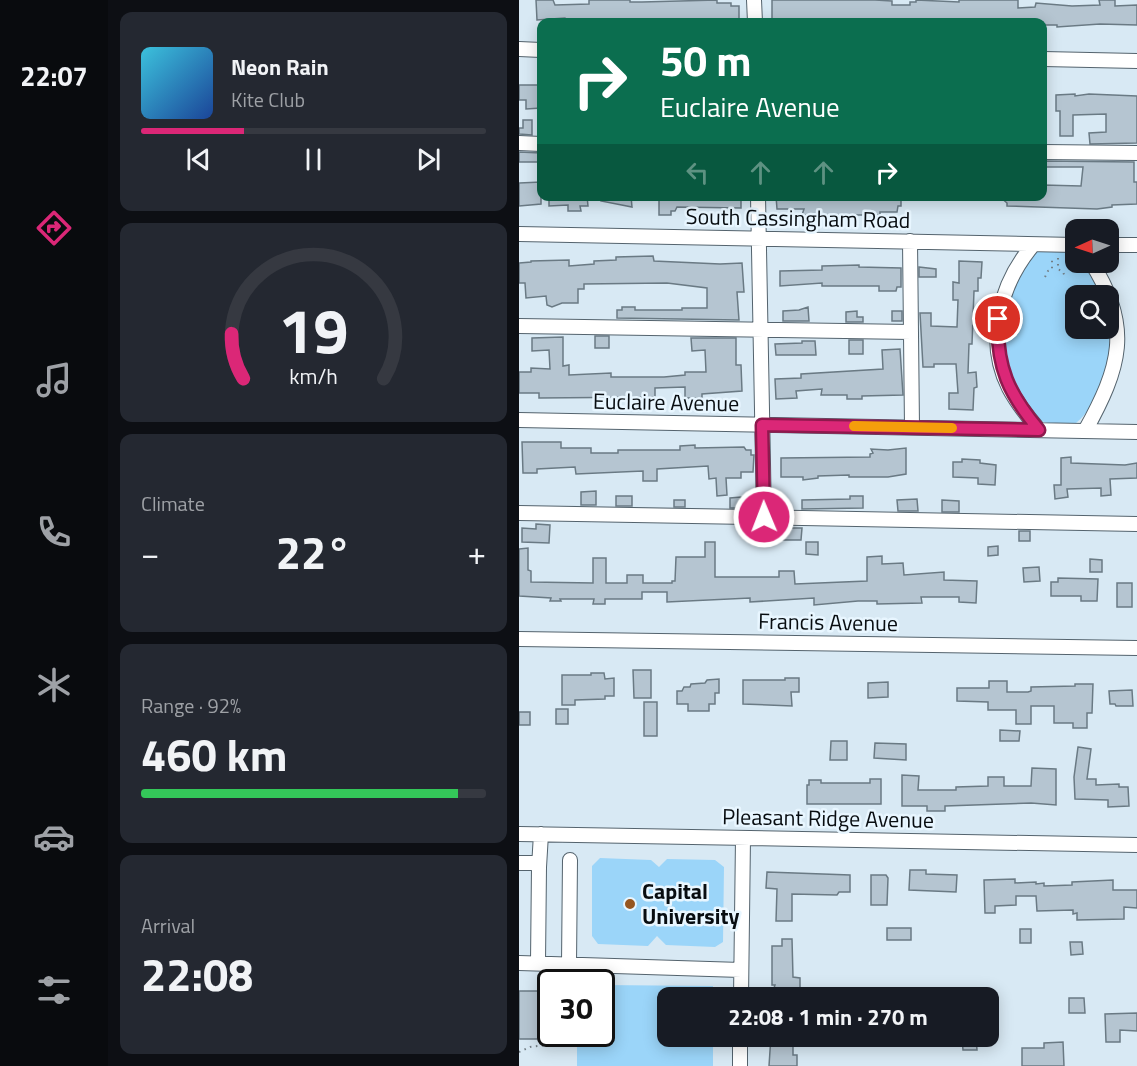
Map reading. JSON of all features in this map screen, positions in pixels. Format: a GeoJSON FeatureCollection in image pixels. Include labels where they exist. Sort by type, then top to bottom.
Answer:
{"type":"FeatureCollection","features":[{"type":"Feature","properties":{"kind":"street"},"geometry":{"type":"LineString","coordinates":[[754,0],[755,18]]}},
{"type":"Feature","properties":{"kind":"street"},"geometry":{"type":"LineString","coordinates":[[519,49],[537,50]]}},
{"type":"Feature","properties":{"kind":"street"},"geometry":{"type":"LineString","coordinates":[[1047,59],[1137,61]]}},
{"type":"Feature","properties":{"kind":"street"},"geometry":{"type":"LineString","coordinates":[[519,143],[537,144]]}},
{"type":"Feature","properties":{"kind":"street"},"geometry":{"type":"LineString","coordinates":[[1047,152],[1137,153]]}},
{"type":"Feature","properties":{"kind":"street"},"geometry":{"type":"LineString","coordinates":[[758,201],[764,517]]}},
{"type":"Feature","properties":{"kind":"street","name":"South Cassingham Road"},"geometry":{"type":"LineString","coordinates":[[519,234],[1065,244]]}},
{"type":"Feature","properties":{"kind":"street"},"geometry":{"type":"LineString","coordinates":[[910,241],[912,427]]}},
{"type":"Feature","properties":{"kind":"street"},"geometry":{"type":"LineString","coordinates":[[1033,245],[1014,271],[1007,287],[1001,303],[998,337],[1003,371],[1009,387],[1017,402],[1039,430]]}},
{"type":"Feature","properties":{"kind":"street"},"geometry":{"type":"LineString","coordinates":[[1119,245],[1137,245]]}},
{"type":"Feature","properties":{"kind":"street"},"geometry":{"type":"LineString","coordinates":[[1085,431],[1109,385],[1117,353],[1112,303],[1098,273]]}},
{"type":"Feature","properties":{"kind":"street"},"geometry":{"type":"LineString","coordinates":[[519,326],[911,332]]}},
{"type":"Feature","properties":{"kind":"street","name":"Euclaire Avenue"},"geometry":{"type":"LineString","coordinates":[[519,420],[1137,432]]}},
{"type":"Feature","properties":{"kind":"street"},"geometry":{"type":"LineString","coordinates":[[519,513],[1137,524]]}},
{"type":"Feature","properties":{"kind":"street","name":"Francis Avenue"},"geometry":{"type":"LineString","coordinates":[[519,639],[1137,648]]}},
{"type":"Feature","properties":{"kind":"street","name":"Pleasant Ridge Avenue"},"geometry":{"type":"LineString","coordinates":[[519,834],[1137,844]]}},
{"type":"Feature","properties":{"kind":"street"},"geometry":{"type":"LineString","coordinates":[[541,834],[539,867],[542,968]]}},
{"type":"Feature","properties":{"kind":"street"},"geometry":{"type":"LineString","coordinates":[[741,987],[743,838]]}},
{"type":"Feature","properties":{"kind":"street"},"geometry":{"type":"LineString","coordinates":[[569,964],[570,860]]}},
{"type":"Feature","properties":{"kind":"street"},"geometry":{"type":"LineString","coordinates":[[519,863],[534,863],[539,867]]}},
{"type":"Feature","properties":{"kind":"street"},"geometry":{"type":"LineString","coordinates":[[519,963],[542,968],[569,964],[741,969]]}},
{"type":"Feature","properties":{"kind":"street"},"geometry":{"type":"LineString","coordinates":[[740,1047],[740,1066]]}},
{"type":"Feature","properties":{"kind":"path"},"geometry":{"type":"LineString","coordinates":[[1045,277],[1052,269],[1051,255]]}},
{"type":"Feature","properties":{"kind":"path"},"geometry":{"type":"LineString","coordinates":[[1058,255],[1058,269],[1065,277]]}},
{"type":"Feature","properties":{"kind":"path"},"geometry":{"type":"LineString","coordinates":[[519,1052],[530,1047],[546,1045],[542,968]]}},
{"type":"Feature","properties":{"kind":"shaded area"},"geometry":{"type":"Polygon","coordinates":[[[1038,251],[1065,251],[1065,273],[1090,273],[1097,285],[1065,285],[1065,339],[1110,339],[1108,363],[1100,389],[1094,402],[1076,423],[1051,423],[1038,418],[1017,389],[1007,360],[1005,330],[1010,300],[1030,258],[1038,251]]]}},
{"type":"Feature","properties":{"kind":"shaded area"},"geometry":{"type":"Polygon","coordinates":[[[600,858],[651,860],[659,867],[667,859],[715,860],[724,867],[723,942],[715,947],[666,945],[657,936],[648,946],[598,944],[592,936],[592,866],[600,858]]]}},
{"type":"Feature","properties":{"kind":"shaded area"},"geometry":{"type":"Polygon","coordinates":[[[615,985],[713,986],[657,987],[657,1047],[713,1047],[713,1066],[577,1066],[577,1047],[615,1047],[615,985]]]}},
{"type":"Feature","properties":{"kind":"building"},"geometry":{"type":"Polygon","coordinates":[[[536,0],[553,0],[555,5],[589,4],[589,0],[642,2],[717,0],[717,3],[731,3],[731,6],[739,6],[739,18],[537,18],[537,20],[536,0]]]}},
{"type":"Feature","properties":{"kind":"building"},"geometry":{"type":"Polygon","coordinates":[[[772,0],[875,0],[892,1],[892,5],[910,5],[910,2],[916,2],[916,0],[959,2],[959,0],[1018,0],[1018,8],[1035,7],[1036,3],[1072,6],[1100,5],[1099,0],[1115,0],[1115,6],[1137,5],[1137,25],[1100,24],[1057,27],[1057,25],[1047,25],[1047,18],[772,18],[772,0]]]}},
{"type":"Feature","properties":{"kind":"building"},"geometry":{"type":"Polygon","coordinates":[[[519,85],[537,85],[537,108],[526,109],[526,100],[519,100],[519,85]]]}},
{"type":"Feature","properties":{"kind":"building"},"geometry":{"type":"Polygon","coordinates":[[[1075,94],[1075,96],[1089,94],[1137,96],[1137,143],[1090,144],[1089,133],[1106,132],[1106,114],[1073,115],[1073,136],[1060,136],[1060,111],[1056,111],[1056,95],[1075,94]]]}},
{"type":"Feature","properties":{"kind":"building"},"geometry":{"type":"Polygon","coordinates":[[[523,120],[532,120],[532,135],[519,134],[519,128],[523,128],[523,120]]]}},
{"type":"Feature","properties":{"kind":"building"},"geometry":{"type":"Polygon","coordinates":[[[519,152],[537,153],[537,162],[519,162],[519,152]]]}},
{"type":"Feature","properties":{"kind":"building"},"geometry":{"type":"Polygon","coordinates":[[[1047,161],[1134,162],[1137,204],[1112,205],[1112,207],[1097,209],[1007,206],[1005,201],[1047,201],[1047,185],[1081,186],[1083,167],[1047,167],[1047,161]]]}},
{"type":"Feature","properties":{"kind":"building"},"geometry":{"type":"Polygon","coordinates":[[[537,182],[537,201],[541,201],[541,204],[519,206],[519,183],[537,182]]]}},
{"type":"Feature","properties":{"kind":"building"},"geometry":{"type":"Polygon","coordinates":[[[549,201],[588,201],[588,206],[580,206],[581,211],[568,211],[568,205],[549,206],[549,201]]]}},
{"type":"Feature","properties":{"kind":"building"},"geometry":{"type":"Polygon","coordinates":[[[601,201],[631,201],[632,207],[601,201]]]}},
{"type":"Feature","properties":{"kind":"building"},"geometry":{"type":"Polygon","coordinates":[[[659,201],[741,201],[741,208],[677,207],[675,211],[671,211],[671,215],[659,215],[659,201]]]}},
{"type":"Feature","properties":{"kind":"building"},"geometry":{"type":"Polygon","coordinates":[[[776,201],[901,201],[897,212],[880,212],[880,215],[802,215],[804,209],[777,209],[776,201]]]}},
{"type":"Feature","properties":{"kind":"building"},"geometry":{"type":"Polygon","coordinates":[[[653,256],[654,261],[742,263],[744,292],[737,292],[739,320],[617,318],[617,310],[622,310],[622,307],[635,307],[635,310],[707,308],[707,288],[667,283],[584,284],[584,289],[578,289],[578,303],[562,303],[552,307],[547,305],[546,296],[526,298],[525,283],[519,283],[519,263],[569,260],[569,266],[616,260],[616,257],[653,256]]]}},
{"type":"Feature","properties":{"kind":"building"},"geometry":{"type":"Polygon","coordinates":[[[959,261],[982,262],[978,291],[974,291],[972,344],[969,344],[968,373],[976,372],[977,387],[974,388],[973,410],[949,409],[949,393],[958,393],[956,364],[934,364],[934,367],[923,367],[920,313],[931,313],[931,326],[957,327],[958,300],[953,300],[953,282],[959,283],[959,261]]]}},
{"type":"Feature","properties":{"kind":"building"},"geometry":{"type":"Polygon","coordinates":[[[859,265],[859,267],[901,268],[901,287],[897,287],[896,291],[879,291],[879,286],[822,286],[822,283],[780,286],[780,271],[822,270],[822,266],[859,265]]]}},
{"type":"Feature","properties":{"kind":"building"},"geometry":{"type":"Polygon","coordinates":[[[919,267],[936,269],[936,277],[919,277],[919,267]]]}},
{"type":"Feature","properties":{"kind":"building"},"geometry":{"type":"Polygon","coordinates":[[[808,307],[809,321],[783,321],[783,311],[808,307]]]}},
{"type":"Feature","properties":{"kind":"building"},"geometry":{"type":"Polygon","coordinates":[[[857,311],[857,317],[863,317],[863,322],[846,322],[846,312],[857,311]]]}},
{"type":"Feature","properties":{"kind":"building"},"geometry":{"type":"Polygon","coordinates":[[[892,311],[902,311],[902,321],[892,321],[892,311]]]}},
{"type":"Feature","properties":{"kind":"building"},"geometry":{"type":"Polygon","coordinates":[[[595,336],[609,336],[609,348],[595,348],[595,336]]]}},
{"type":"Feature","properties":{"kind":"building"},"geometry":{"type":"Polygon","coordinates":[[[563,337],[563,366],[569,365],[569,375],[611,373],[611,377],[664,377],[685,375],[685,372],[706,372],[705,350],[692,351],[691,338],[736,338],[736,365],[741,365],[742,391],[702,394],[702,398],[685,398],[685,387],[655,388],[655,397],[539,398],[539,393],[519,393],[519,372],[531,372],[531,368],[550,369],[549,350],[532,351],[532,338],[563,337]]]}},
{"type":"Feature","properties":{"kind":"building"},"geometry":{"type":"Polygon","coordinates":[[[849,340],[863,340],[863,354],[849,354],[849,340]]]}},
{"type":"Feature","properties":{"kind":"building"},"geometry":{"type":"Polygon","coordinates":[[[802,341],[815,341],[816,355],[776,355],[775,344],[802,343],[802,341]]]}},
{"type":"Feature","properties":{"kind":"building"},"geometry":{"type":"Polygon","coordinates":[[[900,349],[903,395],[862,396],[862,399],[847,399],[847,395],[821,395],[822,389],[796,391],[797,398],[776,399],[775,379],[801,378],[801,374],[883,369],[882,350],[900,349]]]}},
{"type":"Feature","properties":{"kind":"building"},"geometry":{"type":"Polygon","coordinates":[[[522,442],[561,442],[561,448],[591,448],[591,453],[618,453],[618,450],[680,450],[680,446],[695,445],[695,448],[744,447],[746,450],[751,450],[751,455],[754,455],[753,472],[741,472],[741,478],[726,478],[727,495],[717,496],[716,478],[709,479],[708,466],[657,469],[657,481],[643,481],[643,471],[576,474],[575,467],[537,469],[537,473],[523,473],[522,442]]]}},
{"type":"Feature","properties":{"kind":"building"},"geometry":{"type":"Polygon","coordinates":[[[906,448],[906,474],[888,477],[818,476],[818,478],[803,480],[803,477],[781,477],[781,458],[870,457],[873,453],[871,449],[906,448]]]}},
{"type":"Feature","properties":{"kind":"building"},"geometry":{"type":"Polygon","coordinates":[[[1071,457],[1071,463],[1125,465],[1137,463],[1137,478],[1110,479],[1111,495],[1101,496],[1101,488],[1067,489],[1068,497],[1055,499],[1054,485],[1061,485],[1061,458],[1071,457]]]}},
{"type":"Feature","properties":{"kind":"building"},"geometry":{"type":"Polygon","coordinates":[[[962,459],[980,460],[980,463],[996,465],[995,485],[978,484],[978,478],[953,477],[953,462],[962,462],[962,459]]]}},
{"type":"Feature","properties":{"kind":"building"},"geometry":{"type":"Polygon","coordinates":[[[596,491],[596,505],[581,505],[581,492],[596,491]]]}},
{"type":"Feature","properties":{"kind":"building"},"geometry":{"type":"Polygon","coordinates":[[[616,496],[632,496],[632,506],[616,506],[616,496]]]}},
{"type":"Feature","properties":{"kind":"building"},"geometry":{"type":"Polygon","coordinates":[[[850,496],[863,496],[863,508],[802,509],[802,500],[850,499],[850,496]]]}},
{"type":"Feature","properties":{"kind":"building"},"geometry":{"type":"Polygon","coordinates":[[[741,497],[743,508],[730,508],[730,498],[741,497]]]}},
{"type":"Feature","properties":{"kind":"building"},"geometry":{"type":"Polygon","coordinates":[[[917,499],[918,511],[898,511],[897,500],[917,499]]]}},
{"type":"Feature","properties":{"kind":"building"},"geometry":{"type":"Polygon","coordinates":[[[674,500],[685,500],[685,507],[674,507],[674,500]]]}},
{"type":"Feature","properties":{"kind":"building"},"geometry":{"type":"Polygon","coordinates":[[[942,500],[959,501],[959,512],[942,512],[942,500]]]}},
{"type":"Feature","properties":{"kind":"building"},"geometry":{"type":"Polygon","coordinates":[[[536,524],[550,525],[549,543],[522,542],[522,528],[536,529],[536,524]]]}},
{"type":"Feature","properties":{"kind":"building"},"geometry":{"type":"Polygon","coordinates":[[[783,528],[802,528],[801,540],[783,540],[783,528]]]}},
{"type":"Feature","properties":{"kind":"building"},"geometry":{"type":"Polygon","coordinates":[[[1019,531],[1030,531],[1030,541],[1019,541],[1019,531]]]}},
{"type":"Feature","properties":{"kind":"building"},"geometry":{"type":"Polygon","coordinates":[[[705,542],[715,542],[715,577],[779,577],[779,571],[794,571],[795,584],[867,581],[867,557],[882,556],[882,564],[903,563],[904,575],[944,572],[944,580],[977,581],[976,603],[959,602],[959,597],[921,597],[922,603],[877,604],[877,601],[858,601],[814,605],[814,598],[750,602],[750,598],[667,602],[667,592],[642,592],[642,599],[605,599],[605,604],[593,604],[594,599],[550,601],[551,598],[519,596],[519,549],[528,548],[528,570],[531,571],[531,582],[593,583],[593,558],[606,558],[606,583],[627,583],[627,575],[643,575],[643,583],[672,583],[675,581],[676,557],[705,557],[705,542]]]}},
{"type":"Feature","properties":{"kind":"building"},"geometry":{"type":"Polygon","coordinates":[[[806,542],[818,542],[818,555],[806,554],[806,542]]]}},
{"type":"Feature","properties":{"kind":"building"},"geometry":{"type":"Polygon","coordinates":[[[998,546],[998,555],[988,556],[988,547],[998,546]]]}},
{"type":"Feature","properties":{"kind":"building"},"geometry":{"type":"Polygon","coordinates":[[[1090,559],[1102,560],[1102,572],[1090,572],[1090,559]]]}},
{"type":"Feature","properties":{"kind":"building"},"geometry":{"type":"Polygon","coordinates":[[[1039,567],[1040,581],[1024,582],[1023,568],[1039,567]]]}},
{"type":"Feature","properties":{"kind":"building"},"geometry":{"type":"Polygon","coordinates":[[[1058,578],[1098,579],[1097,601],[1081,601],[1081,596],[1051,596],[1051,582],[1058,582],[1058,578]]]}},
{"type":"Feature","properties":{"kind":"building"},"geometry":{"type":"Polygon","coordinates":[[[1117,583],[1132,583],[1132,607],[1117,607],[1117,583]]]}},
{"type":"Feature","properties":{"kind":"building"},"geometry":{"type":"Polygon","coordinates":[[[633,670],[651,670],[651,698],[634,698],[633,670]]]}},
{"type":"Feature","properties":{"kind":"building"},"geometry":{"type":"Polygon","coordinates":[[[591,673],[604,673],[605,679],[614,678],[614,696],[605,696],[605,699],[575,700],[575,705],[562,705],[562,675],[591,675],[591,673]]]}},
{"type":"Feature","properties":{"kind":"building"},"geometry":{"type":"Polygon","coordinates":[[[785,678],[799,678],[799,692],[791,692],[792,706],[743,704],[743,680],[785,680],[785,678]]]}},
{"type":"Feature","properties":{"kind":"building"},"geometry":{"type":"Polygon","coordinates":[[[719,679],[719,693],[715,693],[715,704],[709,704],[709,711],[688,711],[688,704],[677,704],[677,691],[690,687],[691,684],[719,679]]]}},
{"type":"Feature","properties":{"kind":"building"},"geometry":{"type":"Polygon","coordinates":[[[989,681],[1007,681],[1007,692],[1028,692],[1031,691],[1031,687],[1093,684],[1092,713],[1087,713],[1087,728],[1073,728],[1073,723],[1054,723],[1054,706],[1031,706],[1031,724],[1016,724],[1016,710],[988,710],[988,702],[957,701],[957,688],[989,688],[989,681]]]}},
{"type":"Feature","properties":{"kind":"building"},"geometry":{"type":"Polygon","coordinates":[[[888,682],[888,697],[868,698],[868,683],[888,682]]]}},
{"type":"Feature","properties":{"kind":"building"},"geometry":{"type":"Polygon","coordinates":[[[1132,690],[1133,706],[1110,704],[1109,691],[1132,690]]]}},
{"type":"Feature","properties":{"kind":"building"},"geometry":{"type":"Polygon","coordinates":[[[644,702],[657,702],[657,736],[644,736],[644,702]]]}},
{"type":"Feature","properties":{"kind":"building"},"geometry":{"type":"Polygon","coordinates":[[[556,709],[568,709],[568,724],[556,724],[556,709]]]}},
{"type":"Feature","properties":{"kind":"building"},"geometry":{"type":"Polygon","coordinates":[[[519,712],[530,712],[530,725],[519,725],[519,712]]]}},
{"type":"Feature","properties":{"kind":"building"},"geometry":{"type":"Polygon","coordinates":[[[1000,730],[1020,731],[1019,741],[1000,741],[1000,730]]]}},
{"type":"Feature","properties":{"kind":"building"},"geometry":{"type":"Polygon","coordinates":[[[831,741],[847,741],[847,760],[830,760],[831,741]]]}},
{"type":"Feature","properties":{"kind":"building"},"geometry":{"type":"Polygon","coordinates":[[[875,743],[906,744],[906,760],[874,758],[875,743]]]}},
{"type":"Feature","properties":{"kind":"building"},"geometry":{"type":"Polygon","coordinates":[[[1078,747],[1091,749],[1087,779],[1096,779],[1096,785],[1119,784],[1119,787],[1128,787],[1129,806],[1108,807],[1108,800],[1075,799],[1074,777],[1078,747]]]}},
{"type":"Feature","properties":{"kind":"building"},"geometry":{"type":"Polygon","coordinates":[[[1032,768],[1056,769],[1056,805],[1031,803],[945,806],[945,811],[927,811],[927,806],[902,806],[902,775],[919,776],[918,790],[956,790],[956,787],[988,786],[988,777],[1004,777],[1004,786],[1031,786],[1032,768]]]}},
{"type":"Feature","properties":{"kind":"building"},"geometry":{"type":"Polygon","coordinates":[[[870,779],[881,779],[881,804],[807,804],[809,780],[821,780],[821,783],[870,783],[870,779]]]}},
{"type":"Feature","properties":{"kind":"building"},"geometry":{"type":"Polygon","coordinates":[[[910,870],[926,870],[926,874],[957,875],[956,892],[909,890],[910,870]]]}},
{"type":"Feature","properties":{"kind":"building"},"geometry":{"type":"Polygon","coordinates":[[[767,872],[850,875],[850,892],[839,892],[837,895],[792,894],[792,921],[776,921],[777,889],[766,888],[767,872]]]}},
{"type":"Feature","properties":{"kind":"building"},"geometry":{"type":"Polygon","coordinates":[[[871,875],[886,875],[888,878],[887,905],[871,905],[871,875]]]}},
{"type":"Feature","properties":{"kind":"building"},"geometry":{"type":"Polygon","coordinates":[[[1015,879],[1015,883],[1036,882],[1036,884],[1044,883],[1044,886],[1113,880],[1113,890],[1137,890],[1137,908],[1124,907],[1124,919],[1077,920],[1077,913],[1073,914],[1073,910],[1037,911],[1036,896],[1016,896],[1016,905],[995,906],[995,913],[985,913],[984,880],[1015,879]]]}},
{"type":"Feature","properties":{"kind":"building"},"geometry":{"type":"Polygon","coordinates":[[[887,928],[911,928],[911,940],[887,940],[887,928]]]}},
{"type":"Feature","properties":{"kind":"building"},"geometry":{"type":"Polygon","coordinates":[[[1020,929],[1031,929],[1031,943],[1020,943],[1020,929]]]}},
{"type":"Feature","properties":{"kind":"building"},"geometry":{"type":"Polygon","coordinates":[[[782,939],[792,939],[793,977],[800,978],[800,987],[774,987],[775,985],[772,985],[772,946],[782,946],[782,939]]]}},
{"type":"Feature","properties":{"kind":"building"},"geometry":{"type":"Polygon","coordinates":[[[1070,942],[1082,942],[1083,954],[1071,955],[1070,942]]]}},
{"type":"Feature","properties":{"kind":"building"},"geometry":{"type":"Polygon","coordinates":[[[519,991],[537,991],[537,1039],[519,1039],[519,991]]]}},
{"type":"Feature","properties":{"kind":"building"},"geometry":{"type":"Polygon","coordinates":[[[1069,998],[1084,998],[1085,1013],[1069,1013],[1069,998]]]}},
{"type":"Feature","properties":{"kind":"building"},"geometry":{"type":"Polygon","coordinates":[[[1137,1013],[1137,1031],[1120,1030],[1120,1042],[1106,1042],[1105,1014],[1137,1013]]]}},
{"type":"Feature","properties":{"kind":"building"},"geometry":{"type":"Polygon","coordinates":[[[1063,1042],[1064,1066],[1022,1066],[1022,1048],[1044,1048],[1044,1043],[1063,1042]]]}},
{"type":"Feature","properties":{"kind":"building"},"geometry":{"type":"Polygon","coordinates":[[[770,1047],[793,1047],[793,1055],[797,1055],[797,1066],[769,1066],[770,1047]]]}},
{"type":"Feature","properties":{"kind":"building"},"geometry":{"type":"Polygon","coordinates":[[[963,1047],[977,1047],[977,1050],[963,1050],[963,1047]]]}},
{"type":"Feature","properties":{"kind":"slow traffic"},"geometry":{"type":"LineString","coordinates":[[854,426],[952,428]]}},
{"type":"Feature","properties":{"kind":"place","name":"Capital University"},"geometry":{"type":"Point","coordinates":[630,904]}},
{"type":"Feature","properties":{"kind":"route"},"geometry":{"type":"LineString","coordinates":[[764,517],[762,425],[1039,430],[1017,402],[1003,371],[999,354],[998,319]]}}]}
